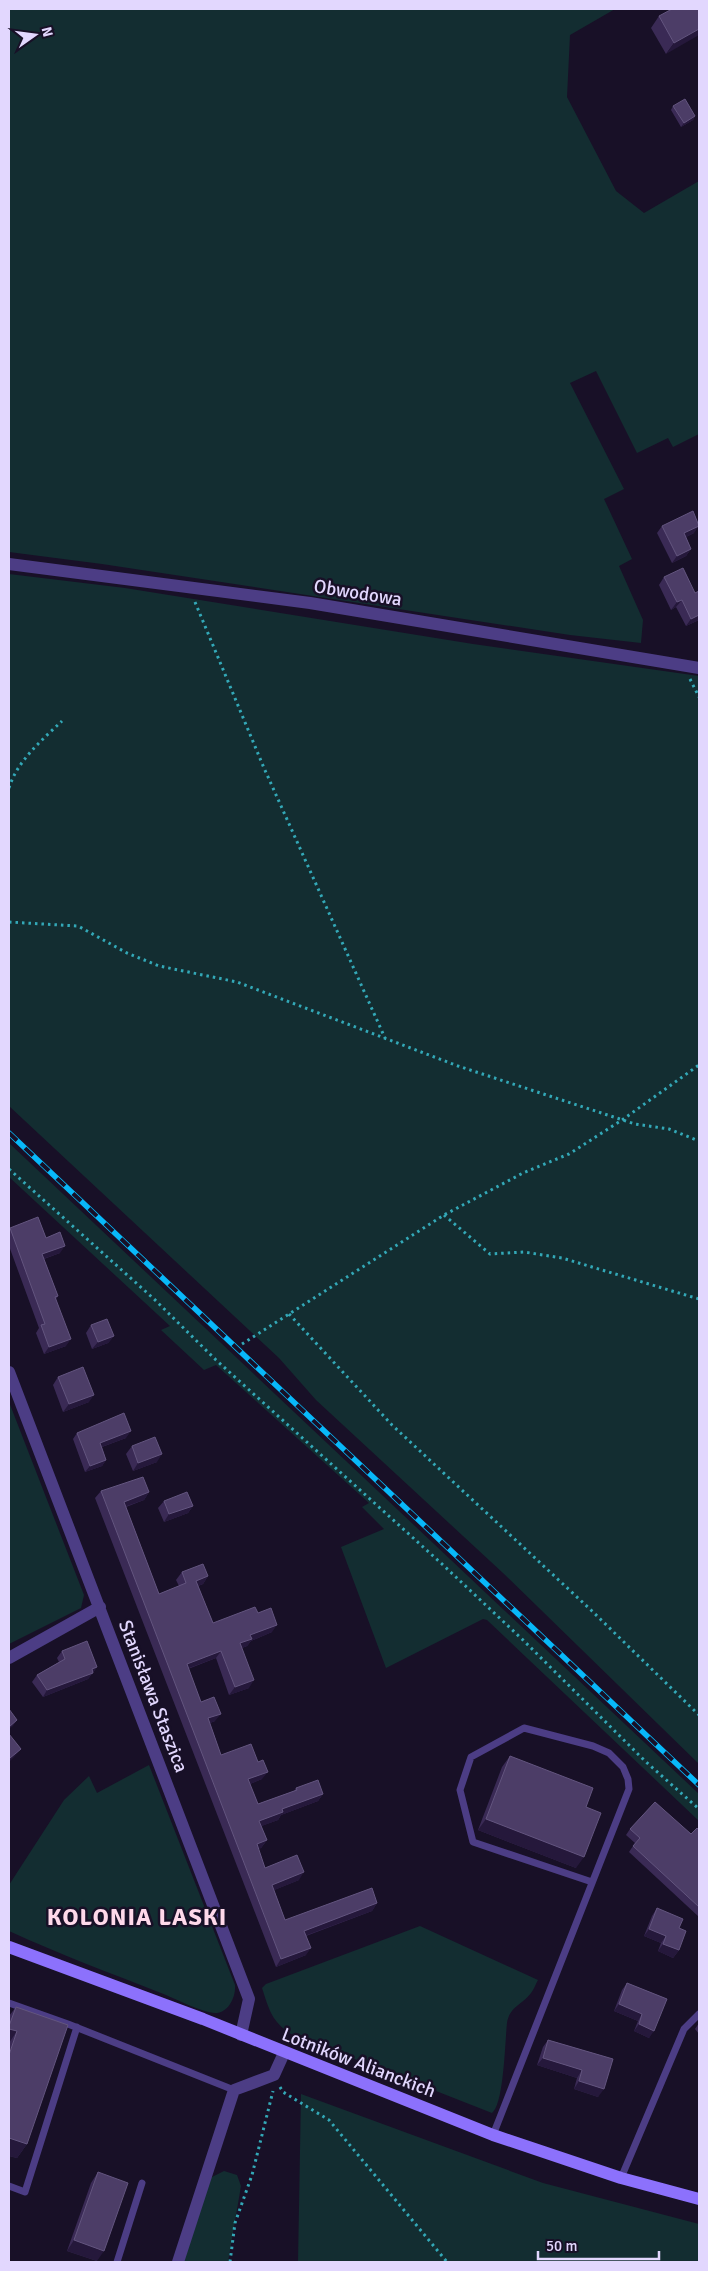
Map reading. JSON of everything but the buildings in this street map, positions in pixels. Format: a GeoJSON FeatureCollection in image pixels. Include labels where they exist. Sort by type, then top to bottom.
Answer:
{"type":"FeatureCollection","features":[{"type":"Feature","properties":{"kind":"main road","name":"Lotników Alianckich"},"geometry":{"type":"LineString","coordinates":[[9,1947],[241,2035],[493,2135],[621,2178],[699,2200]]}},
{"type":"Feature","properties":{"kind":"street","name":"Obwodowa"},"geometry":{"type":"LineString","coordinates":[[9,564],[310,603],[698,666]]}},
{"type":"Feature","properties":{"kind":"street","name":"Stanisława Staszica"},"geometry":{"type":"LineString","coordinates":[[9,1372],[249,1999],[241,2035]]}},
{"type":"Feature","properties":{"kind":"street"},"geometry":{"type":"LineString","coordinates":[[9,1658],[100,1607]]}},
{"type":"Feature","properties":{"kind":"street"},"geometry":{"type":"LineString","coordinates":[[178,2262],[234,2090],[274,2075],[284,2053]]}},
{"type":"Feature","properties":{"kind":"lane"},"geometry":{"type":"LineString","coordinates":[[493,2135],[629,1789],[628,1779],[623,1767],[609,1752],[524,1728],[471,1757],[460,1790],[473,1842],[592,1882]]}},
{"type":"Feature","properties":{"kind":"lane"},"geometry":{"type":"LineString","coordinates":[[9,2003],[77,2027],[234,2090]]}},
{"type":"Feature","properties":{"kind":"lane"},"geometry":{"type":"LineString","coordinates":[[621,2178],[684,2028],[699,2014]]}},
{"type":"Feature","properties":{"kind":"lane"},"geometry":{"type":"LineString","coordinates":[[9,2186],[26,2192],[77,2027]]}},
{"type":"Feature","properties":{"kind":"lane"},"geometry":{"type":"LineString","coordinates":[[117,2262],[142,2183]]}},
{"type":"Feature","properties":{"kind":"path"},"geometry":{"type":"LineString","coordinates":[[192,588],[195,604],[260,759],[385,1039]]}},
{"type":"Feature","properties":{"kind":"path"},"geometry":{"type":"LineString","coordinates":[[9,788],[19,768],[33,749],[62,721]]}},
{"type":"Feature","properties":{"kind":"path"},"geometry":{"type":"LineString","coordinates":[[9,922],[78,926],[127,953],[159,966],[237,982],[458,1066],[622,1120],[669,1129],[699,1141]]}},
{"type":"Feature","properties":{"kind":"path"},"geometry":{"type":"LineString","coordinates":[[242,1344],[444,1215],[523,1173],[569,1154],[622,1120],[699,1065]]}},
{"type":"Feature","properties":{"kind":"path"},"geometry":{"type":"LineString","coordinates":[[9,1169],[154,1299],[216,1360],[442,1564],[523,1640],[645,1761],[699,1809]]}},
{"type":"Feature","properties":{"kind":"path"},"geometry":{"type":"LineString","coordinates":[[444,1215],[490,1254],[524,1252],[562,1258],[699,1300]]}},
{"type":"Feature","properties":{"kind":"path"},"geometry":{"type":"LineString","coordinates":[[289,1314],[392,1425],[592,1611],[699,1715]]}},
{"type":"Feature","properties":{"kind":"path"},"geometry":{"type":"LineString","coordinates":[[230,2262],[235,2223],[252,2175],[272,2102],[274,2075]]}},
{"type":"Feature","properties":{"kind":"path"},"geometry":{"type":"LineString","coordinates":[[274,2075],[283,2092],[329,2120],[447,2262]]}},
{"type":"Feature","properties":{"kind":"green space"},"geometry":{"type":"Polygon","coordinates":[[[9,9],[615,9],[570,35],[567,97],[616,191],[644,213],[699,181],[699,434],[673,447],[668,438],[637,453],[596,371],[570,383],[624,489],[604,499],[632,559],[619,566],[643,620],[641,643],[570,635],[102,564],[9,552],[9,9]]]}},
{"type":"Feature","properties":{"kind":"green space"},"geometry":{"type":"Polygon","coordinates":[[[9,574],[125,588],[473,644],[699,676],[699,1764],[503,1573],[316,1400],[279,1358],[9,1106],[9,574]]]}},
{"type":"Feature","properties":{"kind":"green space"},"geometry":{"type":"Polygon","coordinates":[[[9,1143],[699,1794],[699,1821],[487,1620],[483,1619],[386,1668],[341,1547],[384,1529],[362,1507],[369,1503],[216,1365],[204,1370],[161,1330],[170,1326],[9,1177],[9,1143]]]}},
{"type":"Feature","properties":{"kind":"green space"},"geometry":{"type":"Polygon","coordinates":[[[9,1402],[84,1595],[81,1608],[9,1644],[9,1402]]]}},
{"type":"Feature","properties":{"kind":"green space"},"geometry":{"type":"Polygon","coordinates":[[[149,1765],[235,1985],[231,2003],[220,2012],[215,2013],[196,2008],[9,1931],[9,1885],[64,1800],[89,1776],[97,1793],[149,1765]]]}},
{"type":"Feature","properties":{"kind":"green space"},"geometry":{"type":"Polygon","coordinates":[[[420,1926],[538,1980],[530,1994],[508,2017],[499,2098],[492,2113],[291,2034],[279,2024],[269,2008],[262,1988],[266,1984],[420,1926]]]}},
{"type":"Feature","properties":{"kind":"green space"},"geometry":{"type":"Polygon","coordinates":[[[301,2094],[543,2183],[699,2224],[699,2262],[298,2262],[301,2094]]]}},
{"type":"Feature","properties":{"kind":"green space"},"geometry":{"type":"Polygon","coordinates":[[[224,2171],[237,2175],[241,2186],[228,2262],[182,2262],[206,2180],[224,2171]]]}},
{"type":"Feature","properties":{"kind":"railway"},"geometry":{"type":"LineString","coordinates":[[9,1133],[699,1785]]}},
{"type":"Feature","properties":{"kind":"district","name":"KOLONIA LASKI"},"geometry":{"type":"Point","coordinates":[137,1917]}}]}
